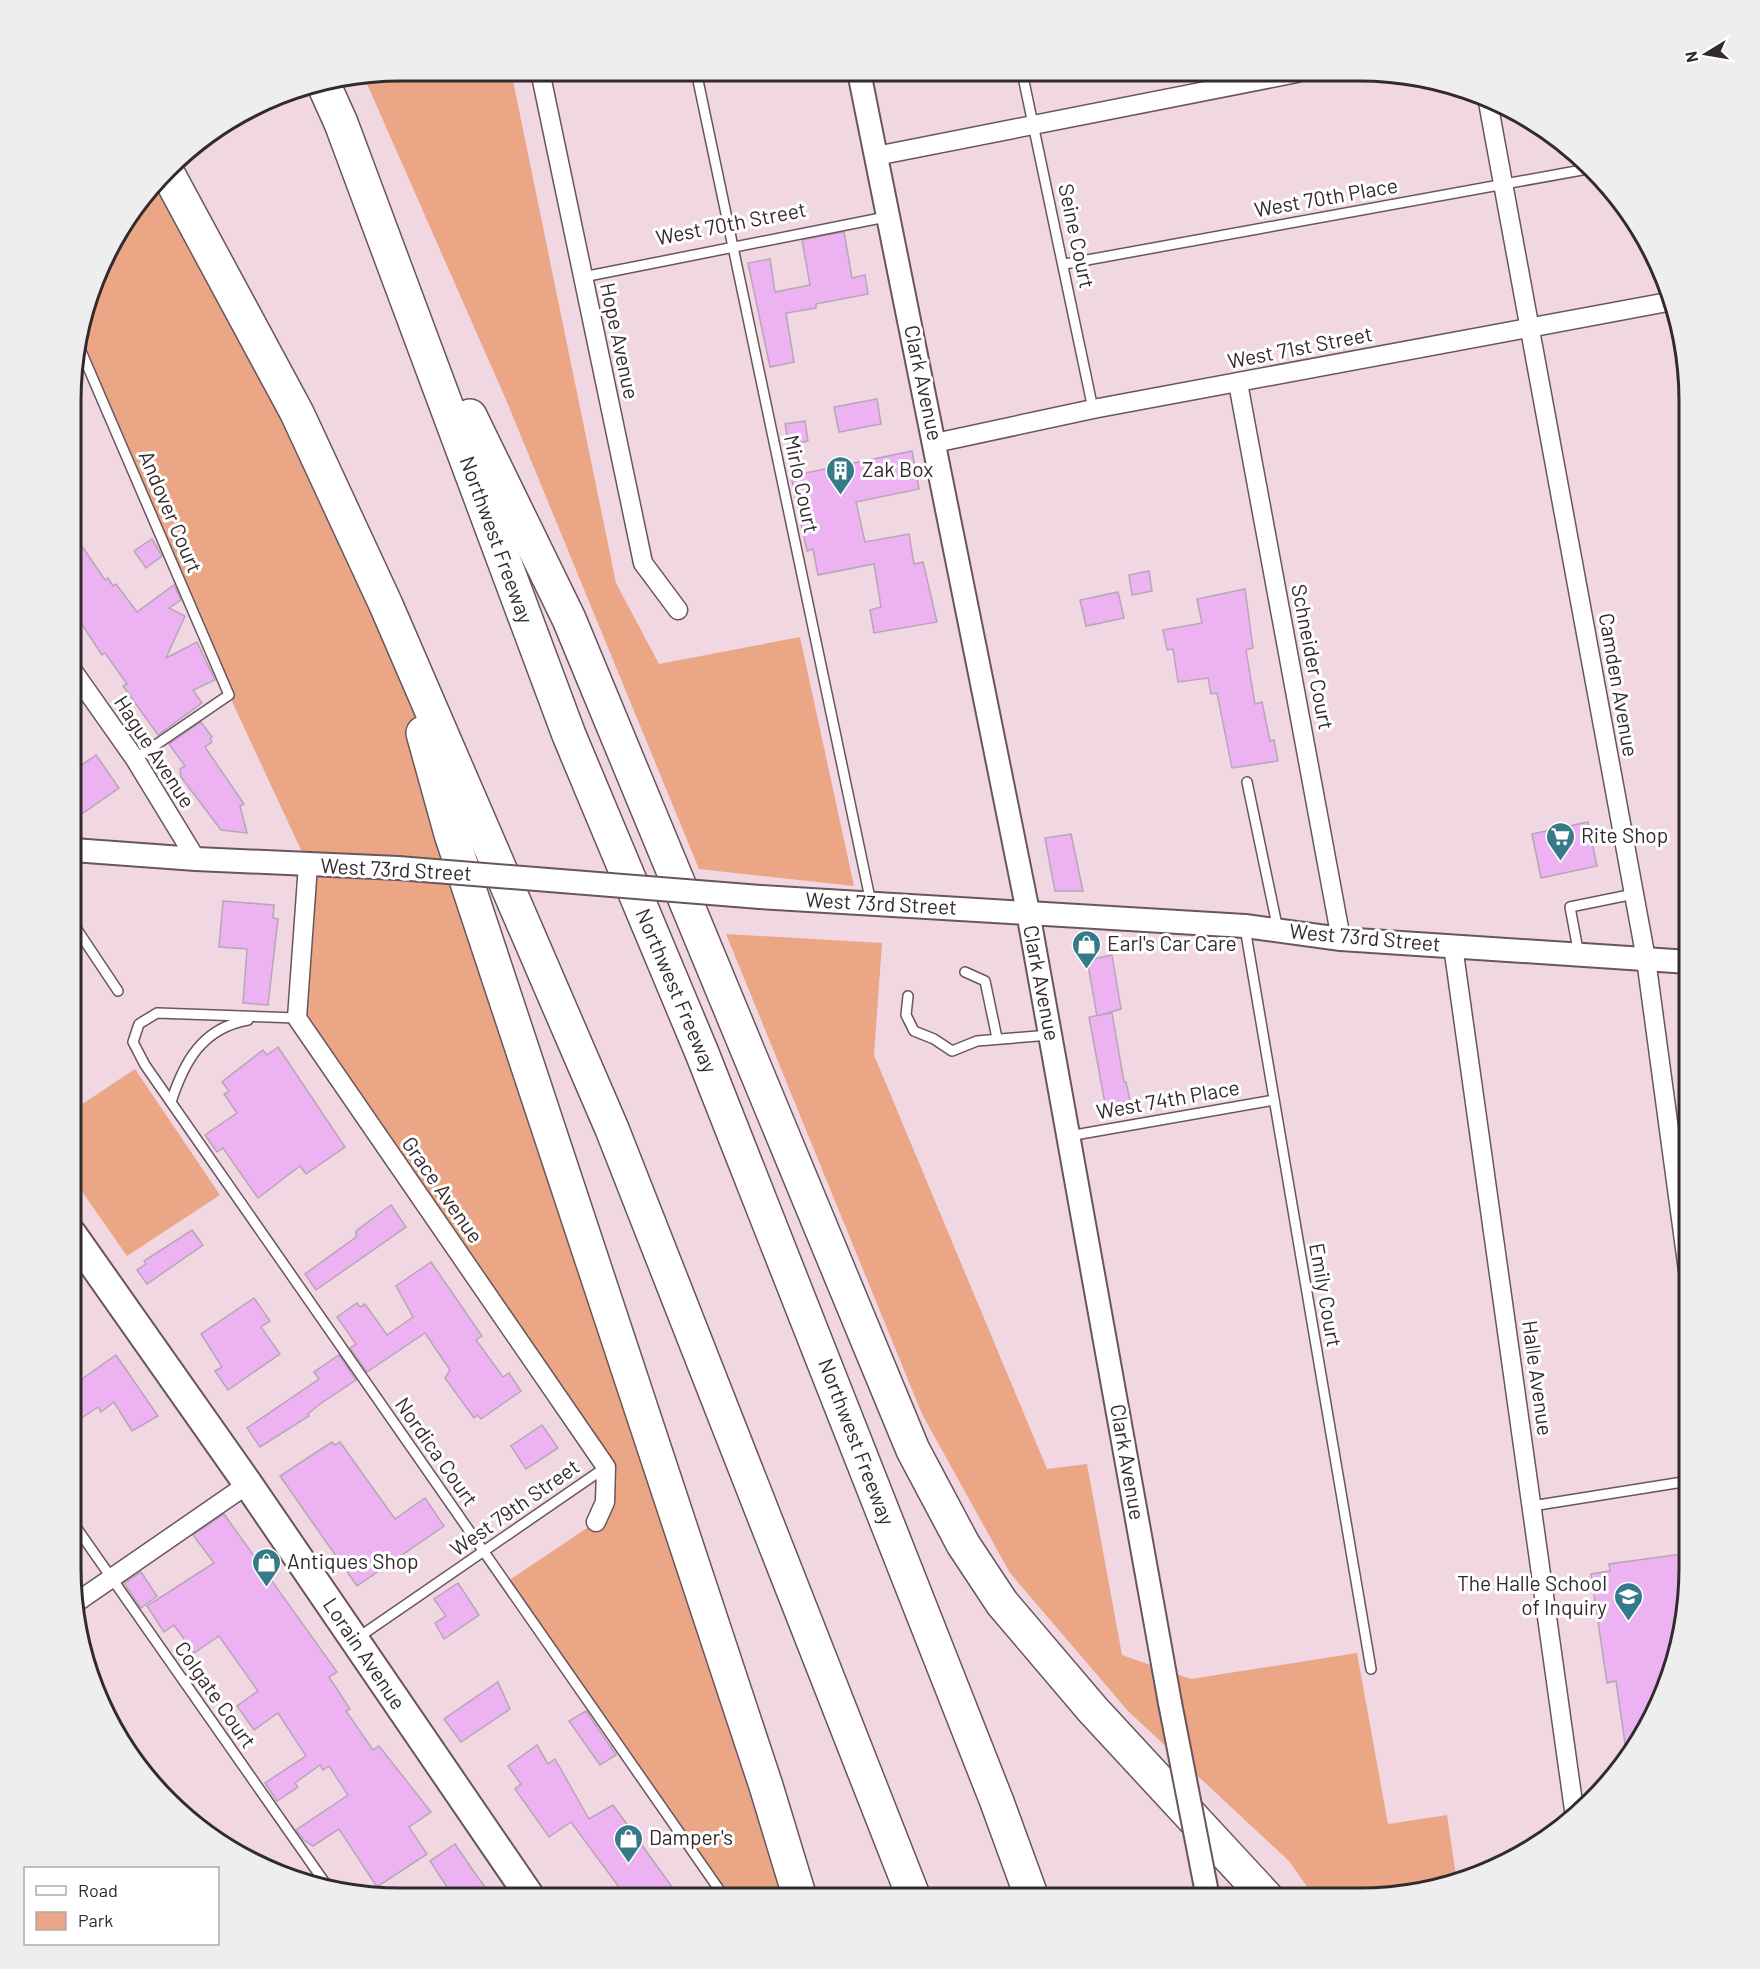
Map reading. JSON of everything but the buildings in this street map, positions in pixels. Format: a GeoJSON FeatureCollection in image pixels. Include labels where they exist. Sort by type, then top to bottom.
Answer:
{"type":"FeatureCollection","features":[{"type":"Feature","properties":{"kind":"highway","name":"Northwest Freeway"},"geometry":{"type":"LineString","coordinates":[[326,90],[386,244],[569,735],[702,1053],[997,1802],[1028,1888]]}},
{"type":"Feature","properties":{"kind":"highway"},"geometry":{"type":"LineString","coordinates":[[171,179],[297,412],[386,605],[612,1129],[910,1888]]}},
{"type":"Feature","properties":{"kind":"highway"},"geometry":{"type":"LineString","coordinates":[[386,244],[569,619],[913,1450],[938,1500],[963,1544],[1002,1603],[1048,1658],[1258,1888]]}},
{"type":"Feature","properties":{"kind":"highway"},"geometry":{"type":"LineString","coordinates":[[386,605],[452,834],[766,1786],[797,1888]]}},
{"type":"Feature","properties":{"kind":"main road","name":"Lorain Avenue"},"geometry":{"type":"LineString","coordinates":[[81,1247],[248,1484],[524,1888]]}},
{"type":"Feature","properties":{"kind":"street","name":"Hope Avenue"},"geometry":{"type":"LineString","coordinates":[[542,81],[643,563],[678,610]]}},
{"type":"Feature","properties":{"kind":"street","name":"Clark Avenue"},"geometry":{"type":"LineString","coordinates":[[861,81],[1028,912],[1170,1703],[1206,1888]]}},
{"type":"Feature","properties":{"kind":"street"},"geometry":{"type":"LineString","coordinates":[[876,156],[1255,81]]}},
{"type":"Feature","properties":{"kind":"street","name":"Camden Avenue"},"geometry":{"type":"LineString","coordinates":[[1489,108],[1679,1145]]}},
{"type":"Feature","properties":{"kind":"street","name":"West 71st Street"},"geometry":{"type":"LineString","coordinates":[[935,443],[1093,409],[1664,304]]}},
{"type":"Feature","properties":{"kind":"street","name":"Schneider Court"},"geometry":{"type":"LineString","coordinates":[[1238,383],[1341,939]]}},
{"type":"Feature","properties":{"kind":"street","name":"Hague Avenue"},"geometry":{"type":"LineString","coordinates":[[81,682],[135,759],[196,859]]}},
{"type":"Feature","properties":{"kind":"street","name":"West 73rd Street"},"geometry":{"type":"LineString","coordinates":[[81,851],[196,859],[398,868],[760,897],[1245,926],[1341,939],[1679,961]]}},
{"type":"Feature","properties":{"kind":"street"},"geometry":{"type":"LineString","coordinates":[[297,1018],[308,865]]}},
{"type":"Feature","properties":{"kind":"street","name":"Halle Avenue"},"geometry":{"type":"LineString","coordinates":[[1453,946],[1573,1806]]}},
{"type":"Feature","properties":{"kind":"street","name":"Grace Avenue"},"geometry":{"type":"LineString","coordinates":[[297,1018],[606,1467]]}},
{"type":"Feature","properties":{"kind":"street"},"geometry":{"type":"LineString","coordinates":[[596,1522],[605,1502],[606,1467]]}},
{"type":"Feature","properties":{"kind":"street"},"geometry":{"type":"LineString","coordinates":[[83,1598],[248,1484]]}},
{"type":"Feature","properties":{"kind":"lane","name":"Mirlo Court"},"geometry":{"type":"LineString","coordinates":[[698,81],[871,903]]}},
{"type":"Feature","properties":{"kind":"lane","name":"Seine Court"},"geometry":{"type":"LineString","coordinates":[[1024,81],[1065,264],[1093,409]]}},
{"type":"Feature","properties":{"kind":"lane","name":"West 70th Place"},"geometry":{"type":"LineString","coordinates":[[1065,264],[1580,170]]}},
{"type":"Feature","properties":{"kind":"lane","name":"West 70th Street"},"geometry":{"type":"LineString","coordinates":[[583,277],[888,216]]}},
{"type":"Feature","properties":{"kind":"lane","name":"Andover Court"},"geometry":{"type":"LineString","coordinates":[[84,358],[229,695],[135,759]]}},
{"type":"Feature","properties":{"kind":"lane"},"geometry":{"type":"LineString","coordinates":[[1247,782],[1278,930]]}},
{"type":"Feature","properties":{"kind":"lane"},"geometry":{"type":"LineString","coordinates":[[1579,955],[1570,907],[1634,894]]}},
{"type":"Feature","properties":{"kind":"lane","name":"Emily Court"},"geometry":{"type":"LineString","coordinates":[[1245,926],[1371,1670]]}},
{"type":"Feature","properties":{"kind":"lane"},"geometry":{"type":"LineString","coordinates":[[81,936],[118,991]]}},
{"type":"Feature","properties":{"kind":"lane"},"geometry":{"type":"LineString","coordinates":[[965,972],[985,981],[997,1038]]}},
{"type":"Feature","properties":{"kind":"lane"},"geometry":{"type":"LineString","coordinates":[[908,996],[906,1015],[914,1031],[934,1039],[952,1051],[977,1041],[1050,1035]]}},
{"type":"Feature","properties":{"kind":"lane","name":"Nordica Court"},"geometry":{"type":"LineString","coordinates":[[269,1016],[157,1013],[139,1023],[133,1035],[134,1048],[718,1888]]}},
{"type":"Feature","properties":{"kind":"lane"},"geometry":{"type":"LineString","coordinates":[[171,1102],[183,1066],[194,1050],[225,1028],[240,1021],[269,1016],[297,1018]]}},
{"type":"Feature","properties":{"kind":"lane","name":"West 74th Place"},"geometry":{"type":"LineString","coordinates":[[1069,1136],[1274,1100]]}},
{"type":"Feature","properties":{"kind":"lane","name":"West 79th Street"},"geometry":{"type":"LineString","coordinates":[[354,1640],[606,1467]]}},
{"type":"Feature","properties":{"kind":"lane"},"geometry":{"type":"LineString","coordinates":[[1532,1506],[1679,1483]]}},
{"type":"Feature","properties":{"kind":"lane","name":"Colgate Court"},"geometry":{"type":"LineString","coordinates":[[81,1534],[322,1878]]}},
{"type":"Feature","properties":{"kind":"green space"},"geometry":{"type":"Polygon","coordinates":[[[513,81],[616,583],[659,664],[800,637],[854,886],[699,869],[507,402],[367,83],[513,81]]]}},
{"type":"Feature","properties":{"kind":"green space"},"geometry":{"type":"Polygon","coordinates":[[[171,179],[386,605],[797,1888],[718,1888],[505,1583],[596,1522],[606,1467],[297,1018],[308,865],[229,695],[84,358],[98,298],[114,259],[147,206],[171,179]]]}},
{"type":"Feature","properties":{"kind":"green space"},"geometry":{"type":"Polygon","coordinates":[[[726,934],[882,943],[874,1055],[1047,1469],[1087,1464],[1122,1655],[1191,1679],[1357,1653],[1388,1824],[1447,1815],[1456,1873],[1401,1885],[1308,1888],[1289,1861],[1128,1711],[1010,1573],[922,1414],[726,934]]]}},
{"type":"Feature","properties":{"kind":"green space"},"geometry":{"type":"Polygon","coordinates":[[[135,1069],[220,1195],[127,1256],[81,1190],[81,1105],[135,1069]]]}},
{"type":"Feature","properties":{"kind":"place","name":"Zak Box"},"geometry":{"type":"Point","coordinates":[841,496]}},
{"type":"Feature","properties":{"kind":"place","name":"Rite Shop"},"geometry":{"type":"Point","coordinates":[1560,862]}},
{"type":"Feature","properties":{"kind":"place","name":"Earl's Car Care"},"geometry":{"type":"Point","coordinates":[1086,970]}},
{"type":"Feature","properties":{"kind":"place","name":"Antiques Shop"},"geometry":{"type":"Point","coordinates":[266,1588]}},
{"type":"Feature","properties":{"kind":"place","name":"The Halle School of Inquiry"},"geometry":{"type":"Point","coordinates":[1628,1622]}},
{"type":"Feature","properties":{"kind":"place","name":"Damper's"},"geometry":{"type":"Point","coordinates":[628,1864]}}]}
